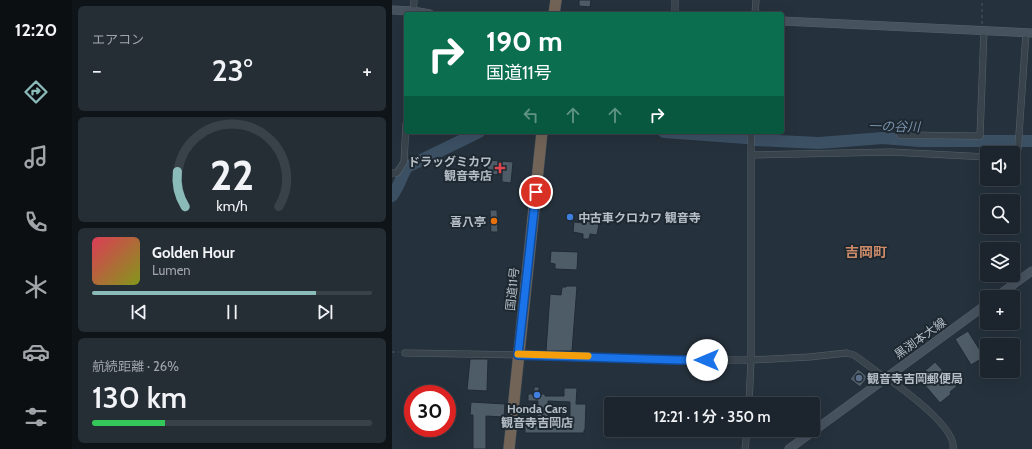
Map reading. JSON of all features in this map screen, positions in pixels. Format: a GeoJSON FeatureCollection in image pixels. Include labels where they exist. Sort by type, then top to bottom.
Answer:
{"type":"FeatureCollection","features":[{"type":"Feature","properties":{"kind":"highway"},"geometry":{"type":"LineString","coordinates":[[554,12],[556,0]]}},
{"type":"Feature","properties":{"kind":"highway","name":"国道11号"},"geometry":{"type":"LineString","coordinates":[[509,449],[542,134]]}},
{"type":"Feature","properties":{"kind":"main road"},"geometry":{"type":"LineString","coordinates":[[392,10],[406,12]]}},
{"type":"Feature","properties":{"kind":"main road"},"geometry":{"type":"LineString","coordinates":[[784,21],[1029,33]]}},
{"type":"Feature","properties":{"kind":"main road"},"geometry":{"type":"LineString","coordinates":[[1006,290],[1032,271]]}},
{"type":"Feature","properties":{"kind":"main road","name":"黒渕本大線"},"geometry":{"type":"LineString","coordinates":[[789,449],[980,309]]}},
{"type":"Feature","properties":{"kind":"street"},"geometry":{"type":"LineString","coordinates":[[413,12],[414,0]]}},
{"type":"Feature","properties":{"kind":"street"},"geometry":{"type":"LineString","coordinates":[[675,0],[675,12]]}},
{"type":"Feature","properties":{"kind":"street"},"geometry":{"type":"LineString","coordinates":[[755,12],[756,0]]}},
{"type":"Feature","properties":{"kind":"street"},"geometry":{"type":"LineString","coordinates":[[900,135],[980,136],[983,30]]}},
{"type":"Feature","properties":{"kind":"street"},"geometry":{"type":"LineString","coordinates":[[1018,146],[1029,33]]}},
{"type":"Feature","properties":{"kind":"street"},"geometry":{"type":"LineString","coordinates":[[392,173],[397,173],[404,162],[405,134]]}},
{"type":"Feature","properties":{"kind":"street"},"geometry":{"type":"LineString","coordinates":[[749,397],[751,360],[751,134]]}},
{"type":"Feature","properties":{"kind":"street"},"geometry":{"type":"LineString","coordinates":[[752,155],[891,152],[980,157]]}},
{"type":"Feature","properties":{"kind":"street"},"geometry":{"type":"LineString","coordinates":[[405,353],[519,352],[678,360],[751,360],[809,357],[847,353],[854,355],[885,378],[894,382],[936,417],[946,430],[954,445],[953,449]]}},
{"type":"Feature","properties":{"kind":"street"},"geometry":{"type":"LineString","coordinates":[[745,449],[746,437]]}},
{"type":"Feature","properties":{"kind":"path"},"geometry":{"type":"LineString","coordinates":[[982,0],[983,30]]}},
{"type":"Feature","properties":{"kind":"building"},"geometry":{"type":"Polygon","coordinates":[[[579,0],[591,0],[590,7],[579,6],[579,0]]]}},
{"type":"Feature","properties":{"kind":"building","name":"ドラッグミカワ 観音寺店"},"geometry":{"type":"Polygon","coordinates":[[[488,160],[513,162],[511,183],[502,182],[502,175],[487,174],[488,160]]]}},
{"type":"Feature","properties":{"kind":"building","name":"喜八亭"},"geometry":{"type":"Polygon","coordinates":[[[490,210],[497,210],[498,232],[491,232],[490,210]]]}},
{"type":"Feature","properties":{"kind":"building"},"geometry":{"type":"Polygon","coordinates":[[[585,212],[596,213],[595,223],[599,224],[597,235],[590,234],[589,239],[583,239],[583,234],[573,232],[574,222],[584,223],[585,212]]]}},
{"type":"Feature","properties":{"kind":"building"},"geometry":{"type":"Polygon","coordinates":[[[551,251],[578,252],[577,270],[555,269],[555,264],[550,263],[551,251]]]}},
{"type":"Feature","properties":{"kind":"building"},"geometry":{"type":"Polygon","coordinates":[[[577,286],[572,351],[546,351],[550,294],[561,295],[562,287],[577,286]]]}},
{"type":"Feature","properties":{"kind":"building"},"geometry":{"type":"Polygon","coordinates":[[[968,331],[980,350],[980,359],[971,365],[955,339],[968,331]]]}},
{"type":"Feature","properties":{"kind":"building"},"geometry":{"type":"Polygon","coordinates":[[[470,359],[488,359],[487,391],[467,390],[470,359]]]}},
{"type":"Feature","properties":{"kind":"building"},"geometry":{"type":"Polygon","coordinates":[[[935,362],[957,386],[950,392],[951,394],[940,403],[918,377],[935,362]]]}},
{"type":"Feature","properties":{"kind":"building"},"geometry":{"type":"Polygon","coordinates":[[[858,369],[868,377],[860,387],[850,379],[858,369]]]}},
{"type":"Feature","properties":{"kind":"building"},"geometry":{"type":"Polygon","coordinates":[[[534,387],[539,387],[539,394],[545,394],[545,396],[564,396],[564,388],[577,388],[576,404],[586,404],[584,433],[525,433],[525,418],[537,419],[538,401],[528,401],[528,394],[534,394],[534,387]],[[548,401],[548,421],[570,421],[570,402],[548,401]]]}},
{"type":"Feature","properties":{"kind":"building"},"geometry":{"type":"Polygon","coordinates":[[[471,402],[505,404],[504,417],[486,416],[486,449],[473,449],[473,415],[470,415],[471,402]]]}},
{"type":"Feature","properties":{"kind":"waterway","name":"一の谷川"},"geometry":{"type":"LineString","coordinates":[[392,196],[407,167],[475,134]]}},
{"type":"Feature","properties":{"kind":"waterway","name":"一の谷川"},"geometry":{"type":"LineString","coordinates":[[692,134],[747,138]]}},
{"type":"Feature","properties":{"kind":"waterway","name":"一の谷川"},"geometry":{"type":"LineString","coordinates":[[755,140],[819,143],[883,138],[920,141],[1032,141]]}},
{"type":"Feature","properties":{"kind":"slow traffic"},"geometry":{"type":"LineString","coordinates":[[518,354],[588,356]]}},
{"type":"Feature","properties":{"kind":"place","name":"ドラッグミカワ 観音寺店"},"geometry":{"type":"Point","coordinates":[500,168]}},
{"type":"Feature","properties":{"kind":"place","name":"中古車クロカワ 観音寺"},"geometry":{"type":"Point","coordinates":[570,217]}},
{"type":"Feature","properties":{"kind":"place","name":"喜八亭"},"geometry":{"type":"Point","coordinates":[494,221]}},
{"type":"Feature","properties":{"kind":"place","name":"観音寺吉岡郵便局"},"geometry":{"type":"Point","coordinates":[859,378]}},
{"type":"Feature","properties":{"kind":"place","name":"Honda Cars 観音寺吉岡店"},"geometry":{"type":"Point","coordinates":[537,395]}},
{"type":"Feature","properties":{"kind":"district","name":"吉岡町"},"geometry":{"type":"Point","coordinates":[866,252]}},
{"type":"Feature","properties":{"kind":"route"},"geometry":{"type":"LineString","coordinates":[[536,192],[518,355],[707,360]]}}]}
